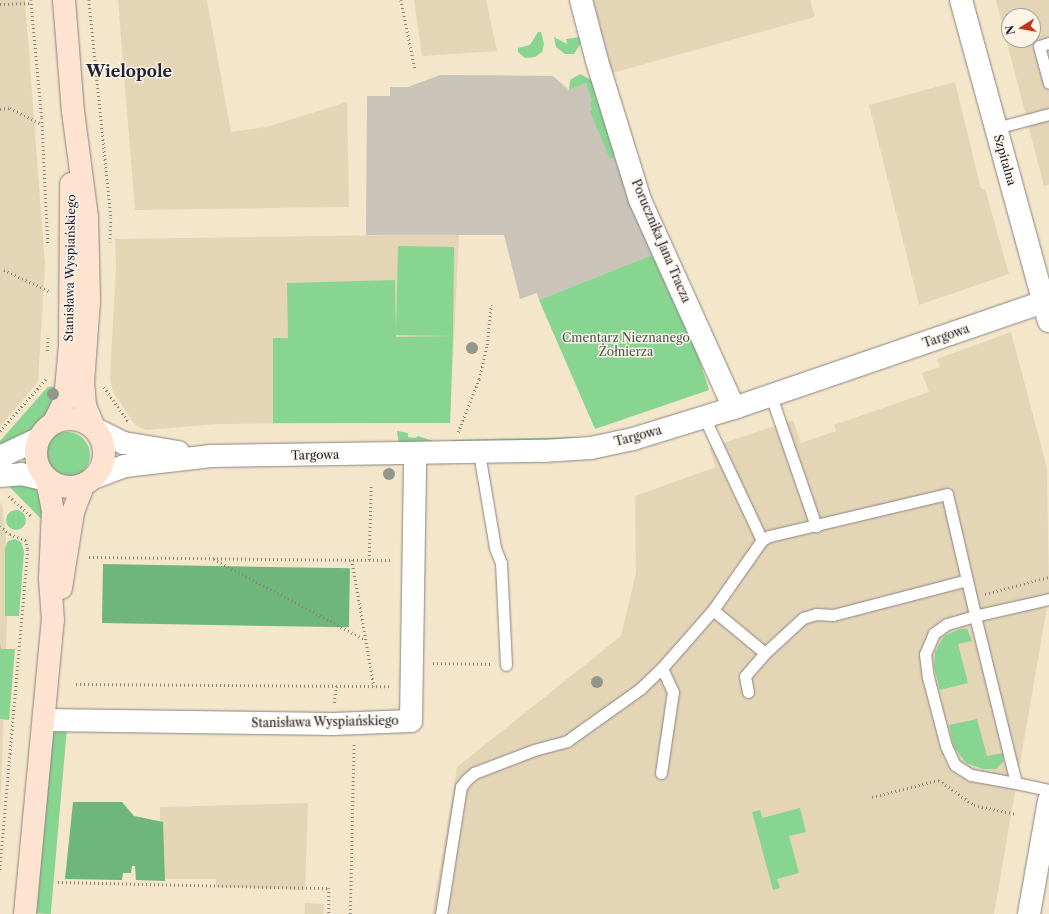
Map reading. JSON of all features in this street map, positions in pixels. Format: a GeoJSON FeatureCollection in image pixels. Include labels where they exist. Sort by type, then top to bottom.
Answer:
{"type":"FeatureCollection","features":[{"type":"Feature","properties":{"kind":"street","name":"Stanisława Wyspiańskiego"},"geometry":{"type":"LineString","coordinates":[[64,0],[73,111],[87,218],[89,301],[83,382],[85,406],[95,429]]}},
{"type":"Feature","properties":{"kind":"street","name":"Porucznika Jana Tracza"},"geometry":{"type":"LineString","coordinates":[[581,0],[597,61],[640,200],[734,408]]}},
{"type":"Feature","properties":{"kind":"street","name":"Szpitalna"},"geometry":{"type":"LineString","coordinates":[[961,0],[1047,311]]}},
{"type":"Feature","properties":{"kind":"street","name":"Stanisława Wyspiańskiego"},"geometry":{"type":"LineString","coordinates":[[54,422],[65,400],[70,345],[73,111]]}},
{"type":"Feature","properties":{"kind":"street","name":"Targowa"},"geometry":{"type":"LineString","coordinates":[[90,481],[125,466],[211,456],[415,454],[591,448],[734,408],[1047,311]]}},
{"type":"Feature","properties":{"kind":"street"},"geometry":{"type":"LineString","coordinates":[[0,457],[38,439],[54,422],[74,418],[85,422],[95,429],[104,444],[105,456],[73,512],[64,579],[53,620]]}},
{"type":"Feature","properties":{"kind":"street","name":"Targowa"},"geometry":{"type":"LineString","coordinates":[[95,429],[134,446],[211,456]]}},
{"type":"Feature","properties":{"kind":"street"},"geometry":{"type":"LineString","coordinates":[[25,914],[45,720],[53,620],[50,579],[53,511],[47,480],[37,462],[38,439]]}},
{"type":"Feature","properties":{"kind":"street","name":"Stanisława Wyspiańskiego"},"geometry":{"type":"LineString","coordinates":[[45,720],[357,724],[411,721],[415,454]]}},
{"type":"Feature","properties":{"kind":"street"},"geometry":{"type":"LineString","coordinates":[[4,485],[21,474],[47,480],[66,488],[90,481]]}},
{"type":"Feature","properties":{"kind":"street"},"geometry":{"type":"LineString","coordinates":[[1029,914],[1043,869],[1049,801]]}},
{"type":"Feature","properties":{"kind":"lane"},"geometry":{"type":"LineString","coordinates":[[1049,43],[1039,46],[1049,83]]}},
{"type":"Feature","properties":{"kind":"lane"},"geometry":{"type":"LineString","coordinates":[[996,128],[1049,114]]}},
{"type":"Feature","properties":{"kind":"lane"},"geometry":{"type":"LineString","coordinates":[[771,396],[816,526]]}},
{"type":"Feature","properties":{"kind":"lane"},"geometry":{"type":"LineString","coordinates":[[704,417],[762,540]]}},
{"type":"Feature","properties":{"kind":"lane"},"geometry":{"type":"LineString","coordinates":[[479,452],[495,548],[501,563],[506,664]]}},
{"type":"Feature","properties":{"kind":"lane"},"geometry":{"type":"LineString","coordinates":[[441,914],[461,787],[474,773],[534,750],[567,741],[640,689],[662,668],[713,610],[762,540],[947,494],[1016,783]]}},
{"type":"Feature","properties":{"kind":"lane"},"geometry":{"type":"LineString","coordinates":[[748,692],[745,676],[765,653],[802,618],[816,614],[833,615],[967,580]]}},
{"type":"Feature","properties":{"kind":"lane"},"geometry":{"type":"LineString","coordinates":[[1049,599],[975,616],[948,624],[934,633],[925,654],[928,677],[946,746],[955,765],[971,775],[1049,790]]}},
{"type":"Feature","properties":{"kind":"lane"},"geometry":{"type":"LineString","coordinates":[[713,610],[765,653]]}},
{"type":"Feature","properties":{"kind":"lane"},"geometry":{"type":"LineString","coordinates":[[661,773],[673,692],[662,668]]}},
{"type":"Feature","properties":{"kind":"path"},"geometry":{"type":"LineString","coordinates":[[402,0],[415,69]]}},
{"type":"Feature","properties":{"kind":"path"},"geometry":{"type":"LineString","coordinates":[[0,4],[31,1],[43,124],[49,251]]}},
{"type":"Feature","properties":{"kind":"path"},"geometry":{"type":"LineString","coordinates":[[0,109],[10,108],[43,124]]}},
{"type":"Feature","properties":{"kind":"path"},"geometry":{"type":"LineString","coordinates":[[4,270],[50,291]]}},
{"type":"Feature","properties":{"kind":"path"},"geometry":{"type":"LineString","coordinates":[[49,298],[50,283]]}},
{"type":"Feature","properties":{"kind":"path"},"geometry":{"type":"LineString","coordinates":[[457,436],[479,379],[487,345],[491,305]]}},
{"type":"Feature","properties":{"kind":"path"},"geometry":{"type":"LineString","coordinates":[[47,357],[48,335]]}},
{"type":"Feature","properties":{"kind":"path"},"geometry":{"type":"LineString","coordinates":[[0,431],[46,379],[46,372]]}},
{"type":"Feature","properties":{"kind":"path"},"geometry":{"type":"LineString","coordinates":[[46,379],[53,380]]}},
{"type":"Feature","properties":{"kind":"path"},"geometry":{"type":"LineString","coordinates":[[4,485],[35,521]]}},
{"type":"Feature","properties":{"kind":"path"},"geometry":{"type":"LineString","coordinates":[[369,560],[371,486]]}},
{"type":"Feature","properties":{"kind":"path"},"geometry":{"type":"LineString","coordinates":[[0,526],[10,534],[26,540],[28,550],[0,870]]}},
{"type":"Feature","properties":{"kind":"path"},"geometry":{"type":"LineString","coordinates":[[89,557],[413,560]]}},
{"type":"Feature","properties":{"kind":"path"},"geometry":{"type":"LineString","coordinates":[[213,558],[366,640]]}},
{"type":"Feature","properties":{"kind":"path"},"geometry":{"type":"LineString","coordinates":[[352,560],[374,686]]}},
{"type":"Feature","properties":{"kind":"path"},"geometry":{"type":"LineString","coordinates":[[971,598],[1049,577]]}},
{"type":"Feature","properties":{"kind":"path"},"geometry":{"type":"LineString","coordinates":[[428,663],[506,664]]}},
{"type":"Feature","properties":{"kind":"path"},"geometry":{"type":"LineString","coordinates":[[76,684],[411,686]]}},
{"type":"Feature","properties":{"kind":"path"},"geometry":{"type":"LineString","coordinates":[[350,914],[354,740],[357,724]]}},
{"type":"Feature","properties":{"kind":"path"},"geometry":{"type":"LineString","coordinates":[[872,797],[939,780],[974,805],[1016,814]]}},
{"type":"Feature","properties":{"kind":"path"},"geometry":{"type":"LineString","coordinates":[[58,882],[329,888],[329,914]]}},
{"type":"Feature","properties":{"kind":"shaded area"},"geometry":{"type":"Polygon","coordinates":[[[0,0],[25,0],[45,265],[38,382],[0,427],[0,0]]]}},
{"type":"Feature","properties":{"kind":"shaded area"},"geometry":{"type":"Polygon","coordinates":[[[118,0],[207,0],[231,132],[267,127],[347,102],[349,207],[135,210],[118,0]]]}},
{"type":"Feature","properties":{"kind":"shaded area"},"geometry":{"type":"Polygon","coordinates":[[[414,0],[486,0],[497,51],[422,56],[414,0]]]}},
{"type":"Feature","properties":{"kind":"shaded area"},"geometry":{"type":"Polygon","coordinates":[[[593,0],[810,0],[815,17],[612,73],[593,0]]]}},
{"type":"Feature","properties":{"kind":"shaded area"},"geometry":{"type":"Polygon","coordinates":[[[996,0],[1049,0],[1049,184],[1044,186],[1008,48],[1041,48],[1041,8],[1001,8],[1001,19],[996,0]]]}},
{"type":"Feature","properties":{"kind":"shaded area"},"geometry":{"type":"Polygon","coordinates":[[[440,75],[553,76],[569,90],[586,83],[652,255],[539,300],[537,293],[520,299],[504,235],[366,235],[367,96],[390,96],[390,87],[408,87],[440,75]]]}},
{"type":"Feature","properties":{"kind":"shaded area"},"geometry":{"type":"Polygon","coordinates":[[[955,82],[981,189],[985,189],[1009,274],[919,305],[869,105],[955,82]]]}},
{"type":"Feature","properties":{"kind":"shaded area"},"geometry":{"type":"Polygon","coordinates":[[[459,234],[450,423],[217,424],[146,430],[135,425],[113,392],[110,378],[116,267],[115,239],[459,234]]]}},
{"type":"Feature","properties":{"kind":"shaded area"},"geometry":{"type":"Polygon","coordinates":[[[1011,332],[1047,468],[1049,595],[994,914],[432,914],[457,767],[621,636],[636,573],[635,496],[716,467],[709,448],[793,420],[801,443],[836,431],[834,425],[929,392],[922,373],[940,367],[937,359],[1011,332]]]}},
{"type":"Feature","properties":{"kind":"shaded area"},"geometry":{"type":"Polygon","coordinates":[[[2,503],[9,566],[0,817],[0,504],[2,503]]]}},
{"type":"Feature","properties":{"kind":"shaded area"},"geometry":{"type":"Polygon","coordinates":[[[308,803],[305,890],[216,887],[216,879],[161,879],[160,807],[308,803]]]}},
{"type":"Feature","properties":{"kind":"shaded area"},"geometry":{"type":"Polygon","coordinates":[[[305,903],[324,904],[323,914],[304,914],[305,903]]]}},
{"type":"Feature","properties":{"kind":"green space"},"geometry":{"type":"Polygon","coordinates":[[[538,32],[541,32],[544,44],[542,52],[535,57],[525,58],[518,52],[518,48],[530,45],[538,32]]]}},
{"type":"Feature","properties":{"kind":"green space"},"geometry":{"type":"Polygon","coordinates":[[[554,37],[567,44],[566,39],[580,37],[581,43],[574,54],[565,54],[556,47],[554,37]]]}},
{"type":"Feature","properties":{"kind":"green space"},"geometry":{"type":"Polygon","coordinates":[[[580,74],[591,80],[616,156],[610,159],[590,111],[592,110],[590,102],[592,101],[586,83],[569,90],[570,80],[580,74]]]}},
{"type":"Feature","properties":{"kind":"green space"},"geometry":{"type":"Polygon","coordinates":[[[398,246],[454,247],[453,336],[450,423],[273,423],[273,338],[288,338],[287,283],[395,280],[396,334],[398,246]],[[396,335],[396,337],[453,336],[396,335]]]}},
{"type":"Feature","properties":{"kind":"green space","name":"Cmentarz Nieznanego Żołnierza"},"geometry":{"type":"Polygon","coordinates":[[[652,255],[698,355],[709,390],[595,429],[539,300],[652,255]]]}},
{"type":"Feature","properties":{"kind":"green space"},"geometry":{"type":"Polygon","coordinates":[[[58,386],[48,414],[29,434],[0,451],[0,441],[44,391],[48,387],[58,386]]]}},
{"type":"Feature","properties":{"kind":"green space"},"geometry":{"type":"Polygon","coordinates":[[[397,431],[408,433],[408,437],[415,438],[418,436],[436,442],[399,444],[397,431]]]}},
{"type":"Feature","properties":{"kind":"green space"},"geometry":{"type":"Polygon","coordinates":[[[67,432],[80,436],[86,442],[90,455],[86,468],[80,474],[67,478],[54,474],[48,468],[44,455],[48,442],[54,436],[67,432]]]}},
{"type":"Feature","properties":{"kind":"green space"},"geometry":{"type":"Polygon","coordinates":[[[578,437],[578,439],[450,443],[452,440],[578,437]]]}},
{"type":"Feature","properties":{"kind":"green space"},"geometry":{"type":"Polygon","coordinates":[[[5,482],[31,486],[36,490],[44,504],[42,520],[5,482]]]}},
{"type":"Feature","properties":{"kind":"green space"},"geometry":{"type":"Polygon","coordinates":[[[16,510],[23,513],[26,520],[23,527],[16,530],[9,527],[6,520],[9,513],[16,510]]]}},
{"type":"Feature","properties":{"kind":"green space"},"geometry":{"type":"Polygon","coordinates":[[[15,539],[21,542],[24,551],[19,616],[5,616],[5,549],[8,541],[15,539]]]}},
{"type":"Feature","properties":{"kind":"green space"},"geometry":{"type":"Polygon","coordinates":[[[103,564],[350,568],[349,627],[102,623],[103,564]]]}},
{"type":"Feature","properties":{"kind":"green space"},"geometry":{"type":"Polygon","coordinates":[[[960,629],[967,629],[972,641],[958,644],[968,683],[940,690],[934,667],[935,652],[944,636],[960,629]]]}},
{"type":"Feature","properties":{"kind":"green space"},"geometry":{"type":"Polygon","coordinates":[[[0,643],[1,649],[15,649],[9,720],[0,719],[0,643]]]}},
{"type":"Feature","properties":{"kind":"green space"},"geometry":{"type":"Polygon","coordinates":[[[977,719],[987,756],[1003,753],[1003,762],[996,769],[983,769],[966,763],[954,747],[949,725],[977,719]]]}},
{"type":"Feature","properties":{"kind":"green space"},"geometry":{"type":"Polygon","coordinates":[[[51,727],[67,728],[51,914],[35,913],[51,727]]]}},
{"type":"Feature","properties":{"kind":"green space"},"geometry":{"type":"Polygon","coordinates":[[[73,802],[122,802],[134,816],[163,822],[165,881],[136,880],[135,866],[132,866],[131,873],[123,873],[122,880],[65,879],[73,802]]]}},
{"type":"Feature","properties":{"kind":"green space"},"geometry":{"type":"Polygon","coordinates":[[[800,808],[806,832],[789,836],[799,873],[777,879],[780,888],[773,890],[752,812],[760,810],[762,818],[800,808]]]}},
{"type":"Feature","properties":{"kind":"district","name":"Wielopole"},"geometry":{"type":"Point","coordinates":[129,71]}}]}
